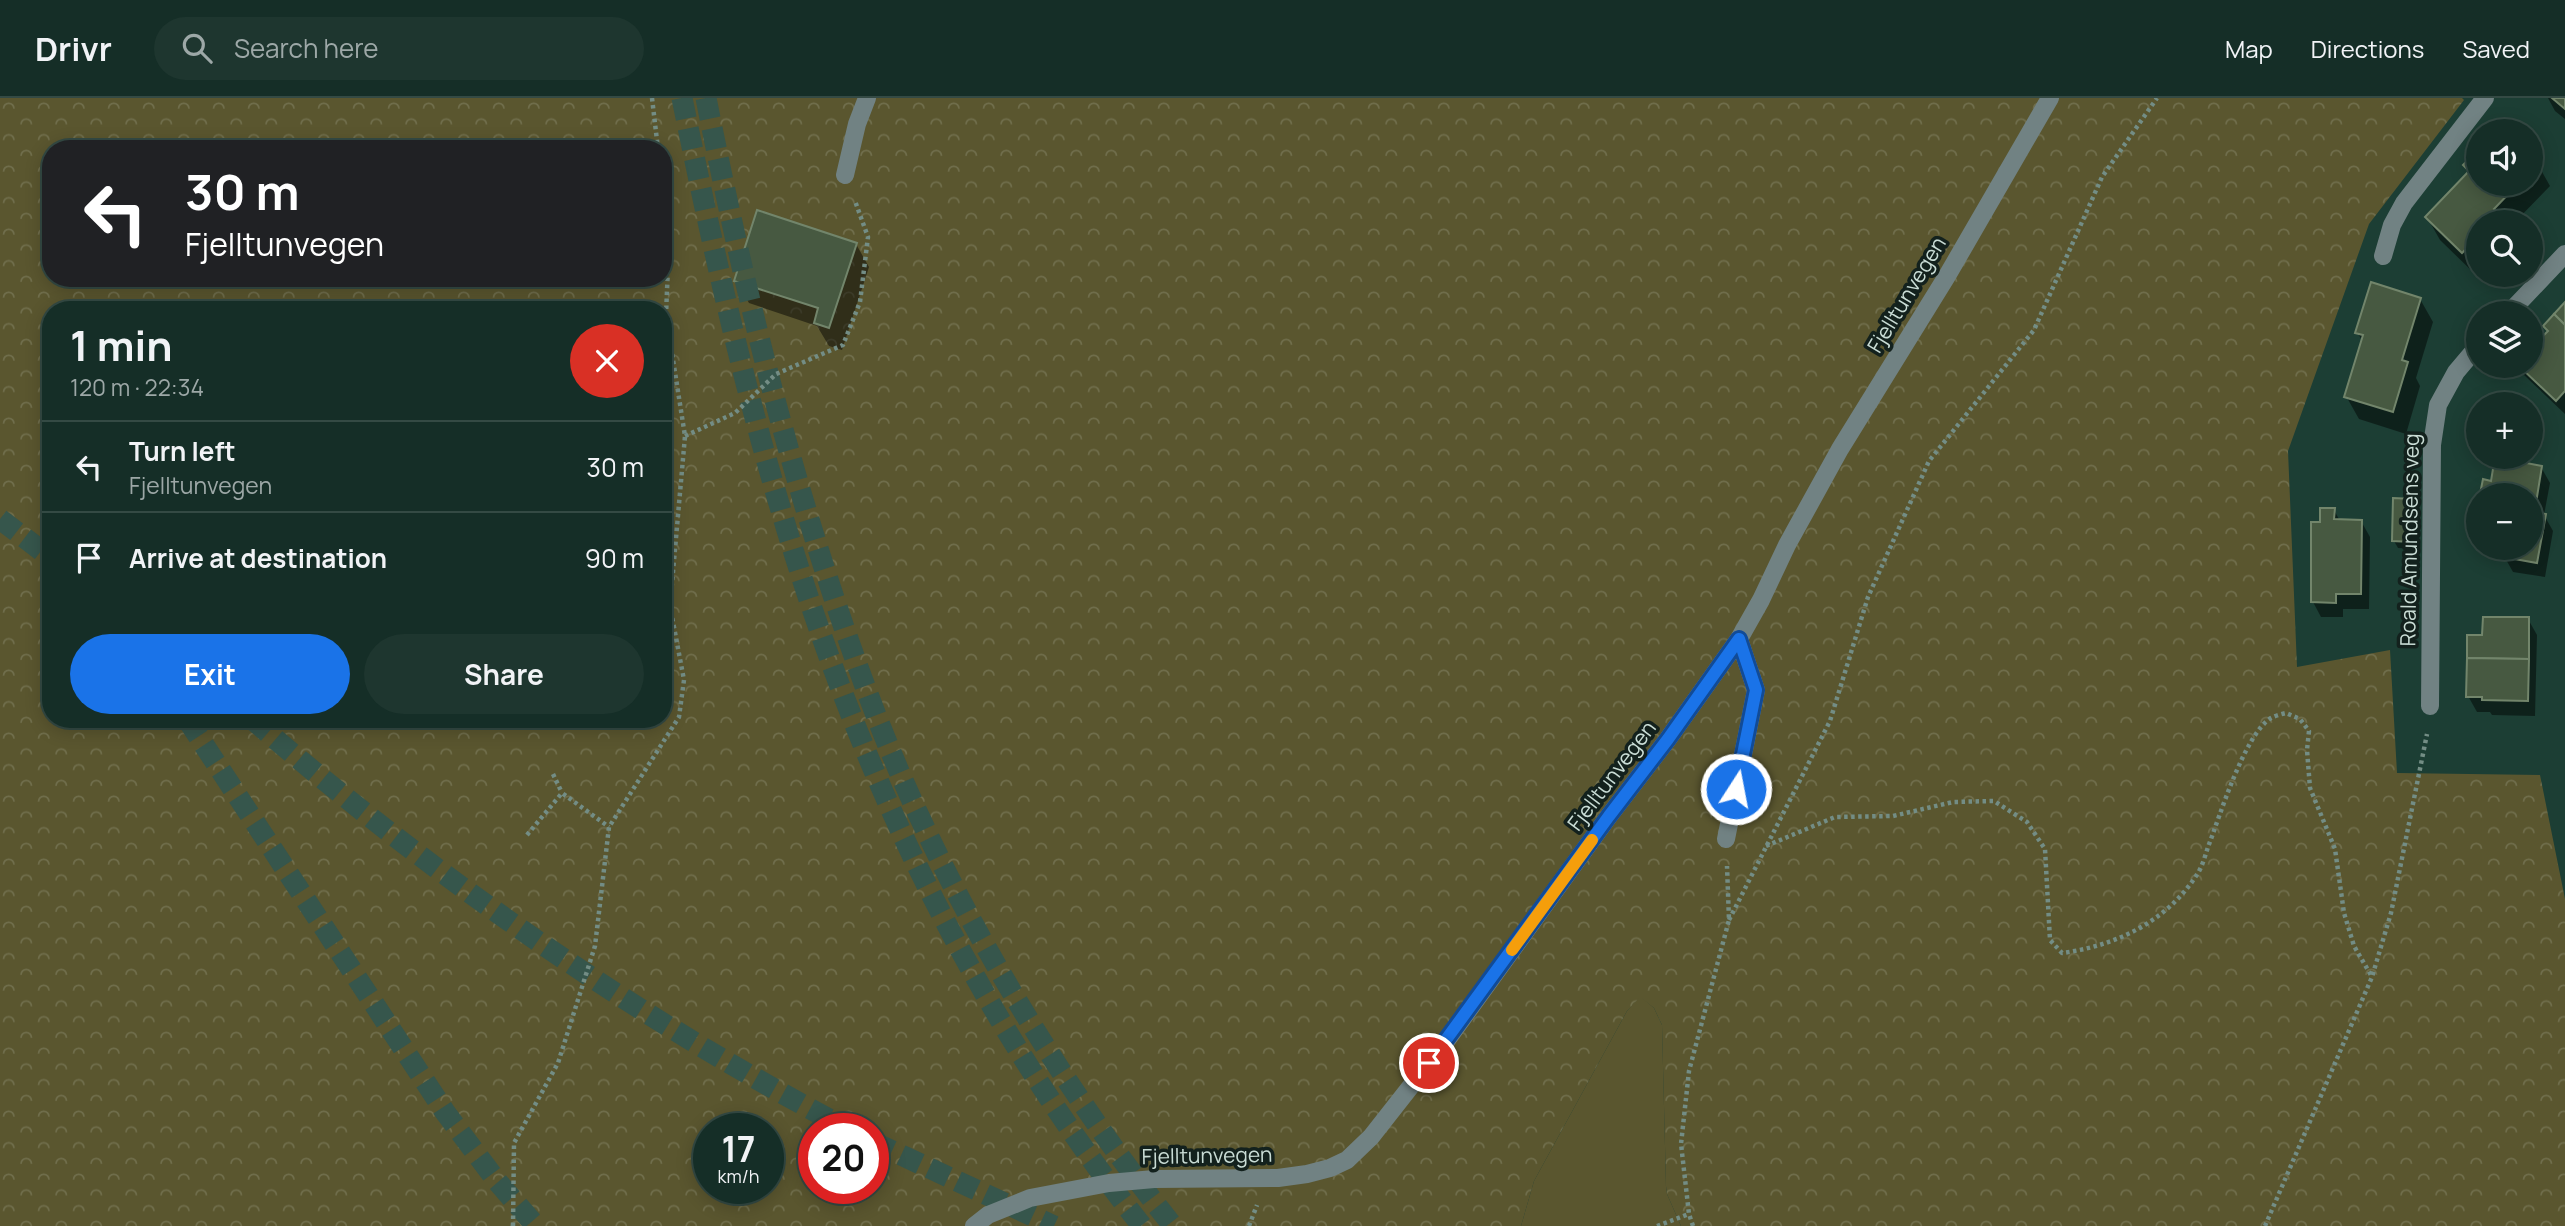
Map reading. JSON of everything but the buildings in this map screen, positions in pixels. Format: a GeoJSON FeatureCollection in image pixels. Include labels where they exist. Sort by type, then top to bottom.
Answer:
{"type":"FeatureCollection","features":[{"type":"Feature","properties":{"kind":"street"},"geometry":{"type":"LineString","coordinates":[[845,175],[857,124],[867,98]]}},
{"type":"Feature","properties":{"kind":"street","name":"Fjelltunvegen"},"geometry":{"type":"LineString","coordinates":[[974,1226],[1002,1208],[1030,1198],[1108,1183],[1154,1179],[1278,1178],[1331,1168],[1347,1160],[1371,1137],[1444,1044],[1739,639],[1840,449],[1947,276],[2050,98]]}},
{"type":"Feature","properties":{"kind":"street"},"geometry":{"type":"LineString","coordinates":[[2383,256],[2392,225],[2404,203],[2485,98]]}},
{"type":"Feature","properties":{"kind":"street"},"geometry":{"type":"LineString","coordinates":[[2520,301],[2565,254]]}},
{"type":"Feature","properties":{"kind":"street","name":"Roald Amundsens veg"},"geometry":{"type":"LineString","coordinates":[[2430,706],[2432,445],[2438,405],[2456,372],[2466,360]]}},
{"type":"Feature","properties":{"kind":"street"},"geometry":{"type":"LineString","coordinates":[[1726,839],[1756,690],[1739,639]]}},
{"type":"Feature","properties":{"kind":"path"},"geometry":{"type":"LineString","coordinates":[[652,98],[656,140]]}},
{"type":"Feature","properties":{"kind":"path"},"geometry":{"type":"LineString","coordinates":[[1693,1226],[1689,1214],[1681,1144],[1689,1071],[1729,920],[1830,721],[1868,597],[1929,461],[2034,330],[2102,177],[2157,98]]}},
{"type":"Feature","properties":{"kind":"path"},"geometry":{"type":"LineString","coordinates":[[685,436],[735,412],[776,374],[843,345],[860,302],[868,237],[845,175]]}},
{"type":"Feature","properties":{"kind":"path"},"geometry":{"type":"LineString","coordinates":[[672,353],[685,436],[672,583]]}},
{"type":"Feature","properties":{"kind":"path"},"geometry":{"type":"LineString","coordinates":[[513,1226],[514,1143],[558,1063],[595,946],[609,827],[679,717],[684,680],[672,617]]}},
{"type":"Feature","properties":{"kind":"path"},"geometry":{"type":"LineString","coordinates":[[2265,1226],[2372,977],[2391,913],[2427,745],[2430,706]]}},
{"type":"Feature","properties":{"kind":"path"},"geometry":{"type":"LineString","coordinates":[[1766,846],[1835,817],[1893,816],[1953,802],[1994,801],[2027,822],[2045,849],[2050,940],[2062,953],[2077,951],[2130,935],[2175,903],[2198,874],[2237,772],[2255,735],[2271,718],[2286,713],[2300,719],[2309,731],[2307,750],[2310,788],[2335,849],[2344,913],[2351,935],[2372,977]]}},
{"type":"Feature","properties":{"kind":"path"},"geometry":{"type":"LineString","coordinates":[[553,774],[562,793],[609,827]]}},
{"type":"Feature","properties":{"kind":"path"},"geometry":{"type":"LineString","coordinates":[[527,835],[562,793]]}},
{"type":"Feature","properties":{"kind":"path"},"geometry":{"type":"LineString","coordinates":[[1726,839],[1729,920]]}},
{"type":"Feature","properties":{"kind":"path"},"geometry":{"type":"LineString","coordinates":[[1657,1226],[1689,1214]]}},
{"type":"Feature","properties":{"kind":"green space"},"geometry":{"type":"Polygon","coordinates":[[[0,98],[2462,98],[2464,100],[2369,224],[2288,451],[2297,667],[2390,650],[2397,773],[2540,775],[2565,899],[2565,1226],[1681,1226],[1666,1186],[1662,1025],[1654,1008],[1640,997],[1627,1011],[1534,1181],[1521,1226],[0,1226],[0,98]]]}},
{"type":"Feature","properties":{"kind":"green space"},"geometry":{"type":"Polygon","coordinates":[[[1640,996],[1654,1008],[1662,1025],[1666,1186],[1681,1226],[1521,1226],[1534,1181],[1627,1011],[1640,996]]]}},
{"type":"Feature","properties":{"kind":"tunnel"},"geometry":{"type":"LineString","coordinates":[[682,98],[721,280],[766,460],[802,578],[865,750],[902,835],[987,998],[1035,1077],[1142,1226]]}},
{"type":"Feature","properties":{"kind":"tunnel"},"geometry":{"type":"LineString","coordinates":[[706,98],[754,319],[793,464],[837,607],[890,750],[957,894],[1037,1033],[1080,1100],[1173,1226]]}},
{"type":"Feature","properties":{"kind":"tunnel"},"geometry":{"type":"LineString","coordinates":[[0,519],[42,551]]}},
{"type":"Feature","properties":{"kind":"tunnel"},"geometry":{"type":"LineString","coordinates":[[193,728],[445,1112],[496,1180],[536,1226]]}},
{"type":"Feature","properties":{"kind":"tunnel"},"geometry":{"type":"LineString","coordinates":[[263,728],[392,834],[538,941],[690,1040],[819,1113]]}},
{"type":"Feature","properties":{"kind":"tunnel"},"geometry":{"type":"LineString","coordinates":[[889,1149],[1054,1226]]}},
{"type":"Feature","properties":{"kind":"slow traffic"},"geometry":{"type":"LineString","coordinates":[[1512,950],[1592,840]]}},
{"type":"Feature","properties":{"kind":"route"},"geometry":{"type":"LineString","coordinates":[[1429,1063],[1739,639],[1756,690],[1736,789]]}}]}
